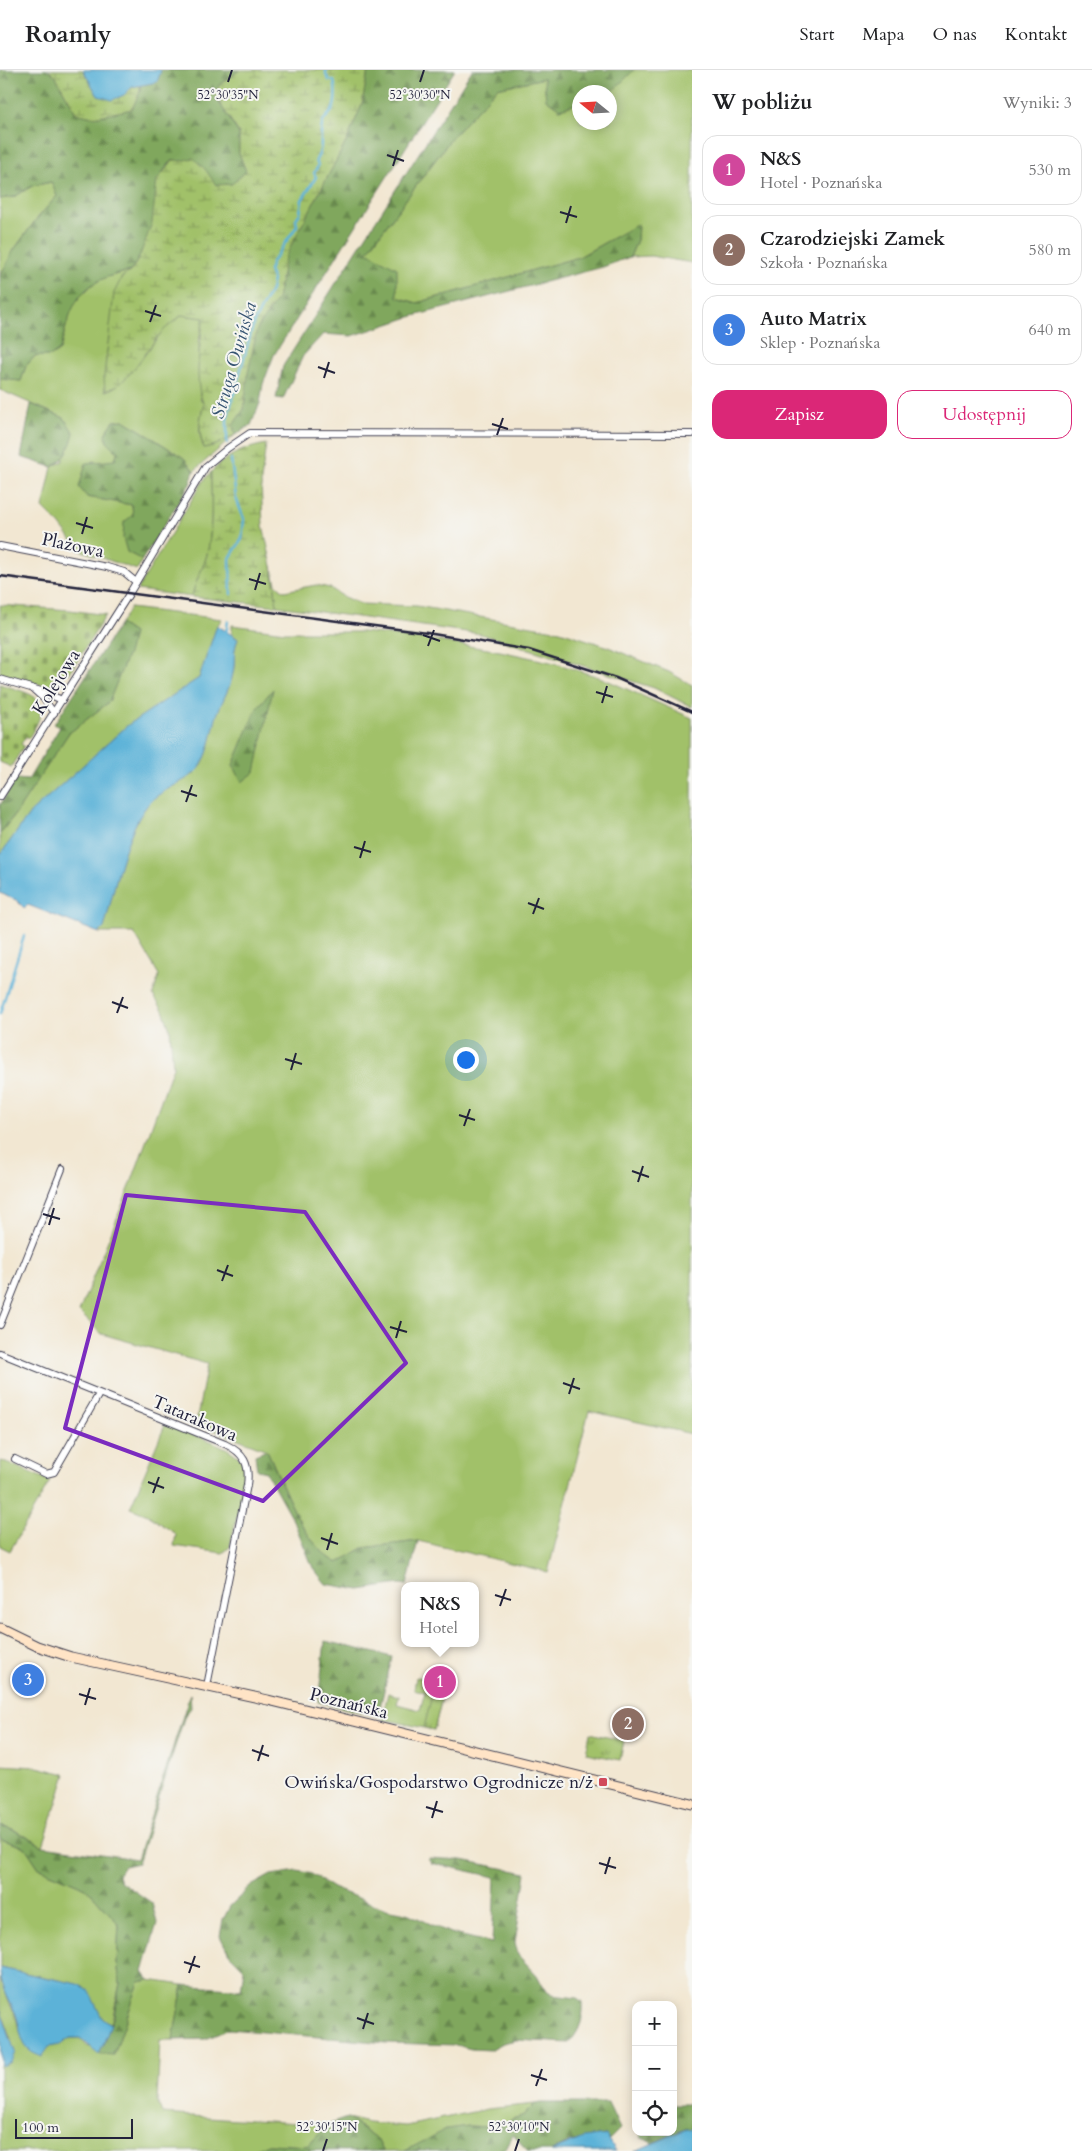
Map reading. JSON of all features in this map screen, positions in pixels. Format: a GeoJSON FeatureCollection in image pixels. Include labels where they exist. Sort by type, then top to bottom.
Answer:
{"type":"FeatureCollection","features":[{"type":"Feature","properties":{"kind":"main road","name":"Poznańska"},"geometry":{"type":"LineString","coordinates":[[1,1631],[62,1655],[207,1686],[692,1804]]}},
{"type":"Feature","properties":{"kind":"street","name":"Kolejowa"},"geometry":{"type":"LineString","coordinates":[[0,797],[136,582],[206,466],[250,433],[692,434]]}},
{"type":"Feature","properties":{"kind":"street","name":"Plażowa"},"geometry":{"type":"LineString","coordinates":[[0,546],[107,567],[124,572],[136,582]]}},
{"type":"Feature","properties":{"kind":"street"},"geometry":{"type":"LineString","coordinates":[[0,679],[32,688],[62,700]]}},
{"type":"Feature","properties":{"kind":"street"},"geometry":{"type":"LineString","coordinates":[[32,688],[43,698],[54,713]]}},
{"type":"Feature","properties":{"kind":"street"},"geometry":{"type":"LineString","coordinates":[[0,1325],[62,1170]]}},
{"type":"Feature","properties":{"kind":"street","name":"Tatarakowa"},"geometry":{"type":"LineString","coordinates":[[0,1353],[232,1447],[248,1465],[247,1485],[207,1686]]}},
{"type":"Feature","properties":{"kind":"street"},"geometry":{"type":"LineString","coordinates":[[15,1459],[46,1474],[54,1472],[98,1394]]}},
{"type":"Feature","properties":{"kind":"highlighted area"},"geometry":{"type":"Polygon","coordinates":[[[126,1195],[305,1212],[406,1363],[263,1501],[65,1428],[126,1195]]]}},
{"type":"Feature","properties":{"kind":"green space"},"geometry":{"type":"Polygon","coordinates":[[[0,70],[49,70],[56,77],[76,113],[93,117],[132,109],[140,91],[140,84],[157,82],[160,70],[240,70],[219,85],[215,96],[239,134],[239,153],[246,171],[232,184],[216,185],[198,166],[173,160],[158,183],[152,225],[143,249],[131,271],[113,275],[100,281],[80,296],[68,319],[60,350],[51,356],[35,356],[26,366],[21,381],[0,379],[0,277],[13,251],[35,221],[57,196],[51,182],[32,186],[14,197],[0,199],[0,70]]]}},
{"type":"Feature","properties":{"kind":"green space"},"geometry":{"type":"Polygon","coordinates":[[[49,70],[83,70],[98,96],[124,95],[132,87],[140,84],[140,91],[132,109],[93,117],[76,113],[56,77],[49,70]]]}},
{"type":"Feature","properties":{"kind":"green space"},"geometry":{"type":"Polygon","coordinates":[[[240,70],[368,70],[362,104],[347,140],[285,257],[277,299],[257,329],[248,373],[244,409],[233,425],[235,435],[216,445],[204,448],[200,426],[204,404],[198,375],[199,350],[204,318],[182,315],[166,328],[130,374],[114,388],[105,391],[104,376],[114,293],[122,277],[131,271],[139,258],[152,223],[157,180],[173,160],[182,161],[193,158],[205,169],[216,185],[232,184],[246,171],[239,153],[239,133],[215,96],[219,85],[240,70]]]}},
{"type":"Feature","properties":{"kind":"green space"},"geometry":{"type":"Polygon","coordinates":[[[368,70],[455,70],[274,355],[263,384],[260,403],[251,425],[235,435],[233,425],[244,409],[248,373],[257,329],[277,299],[285,257],[347,140],[362,104],[368,70]]]}},
{"type":"Feature","properties":{"kind":"green space"},"geometry":{"type":"Polygon","coordinates":[[[472,70],[634,70],[617,87],[617,85],[572,85],[572,105],[560,109],[546,99],[544,78],[497,88],[453,136],[367,252],[397,268],[397,297],[417,303],[579,257],[638,224],[637,240],[630,257],[603,267],[410,317],[352,336],[323,334],[303,356],[283,399],[276,398],[283,366],[472,70]]]}},
{"type":"Feature","properties":{"kind":"green space"},"geometry":{"type":"Polygon","coordinates":[[[634,70],[692,70],[692,263],[651,256],[630,257],[637,240],[638,224],[579,257],[417,303],[397,297],[367,252],[453,136],[497,88],[544,78],[546,99],[560,109],[572,105],[572,130],[617,130],[617,87],[634,70]]]}},
{"type":"Feature","properties":{"kind":"green space"},"geometry":{"type":"Polygon","coordinates":[[[52,182],[57,196],[35,221],[13,251],[0,277],[0,199],[14,197],[32,186],[52,182]]]}},
{"type":"Feature","properties":{"kind":"green space"},"geometry":{"type":"Polygon","coordinates":[[[131,271],[122,277],[110,334],[105,390],[121,382],[161,333],[182,315],[204,318],[199,340],[200,398],[204,404],[201,415],[200,437],[204,448],[216,445],[235,435],[194,471],[184,458],[124,420],[114,421],[105,434],[107,442],[118,452],[115,460],[105,463],[93,461],[87,497],[132,505],[133,515],[127,552],[142,560],[137,570],[79,550],[60,525],[43,508],[52,467],[63,461],[64,418],[0,390],[0,379],[21,381],[26,366],[35,356],[51,356],[60,350],[70,311],[77,300],[98,279],[131,271]]]}},
{"type":"Feature","properties":{"kind":"green space"},"geometry":{"type":"Polygon","coordinates":[[[31,404],[64,418],[74,433],[67,453],[52,467],[21,457],[31,404]]]}},
{"type":"Feature","properties":{"kind":"green space"},"geometry":{"type":"Polygon","coordinates":[[[124,420],[184,458],[194,471],[190,484],[142,560],[127,552],[123,538],[124,522],[133,515],[132,505],[87,497],[79,487],[86,463],[115,460],[117,452],[107,442],[105,434],[114,421],[124,420]]]}},
{"type":"Feature","properties":{"kind":"green space"},"geometry":{"type":"Polygon","coordinates":[[[266,444],[261,481],[263,525],[272,566],[277,606],[192,597],[207,556],[210,540],[211,472],[236,453],[266,444]]]}},
{"type":"Feature","properties":{"kind":"green space"},"geometry":{"type":"Polygon","coordinates":[[[211,472],[210,540],[207,556],[192,597],[137,590],[203,481],[211,472]]]}},
{"type":"Feature","properties":{"kind":"green space"},"geometry":{"type":"Polygon","coordinates":[[[272,566],[276,584],[284,591],[316,585],[330,588],[344,597],[361,604],[417,606],[560,631],[606,646],[669,672],[692,685],[692,707],[654,688],[481,634],[277,606],[272,566]]]}},
{"type":"Feature","properties":{"kind":"green space"},"geometry":{"type":"Polygon","coordinates":[[[0,605],[70,610],[106,615],[69,674],[66,672],[61,679],[64,681],[56,689],[0,673],[0,605]]]}},
{"type":"Feature","properties":{"kind":"green space"},"geometry":{"type":"Polygon","coordinates":[[[130,608],[222,619],[217,626],[199,678],[128,725],[31,812],[0,855],[0,834],[19,809],[68,734],[109,702],[133,633],[120,624],[130,608]]]}},
{"type":"Feature","properties":{"kind":"green space"},"geometry":{"type":"Polygon","coordinates":[[[120,624],[133,633],[129,651],[109,702],[68,734],[19,809],[0,834],[0,805],[16,779],[28,780],[60,727],[54,724],[120,624]]]}},
{"type":"Feature","properties":{"kind":"green space"},"geometry":{"type":"Polygon","coordinates":[[[232,625],[285,632],[362,632],[419,638],[500,651],[555,663],[602,678],[692,718],[692,1434],[589,1411],[548,1572],[418,1541],[363,1548],[338,1563],[325,1554],[304,1528],[287,1496],[267,1450],[196,1423],[207,1364],[102,1334],[79,1312],[130,1186],[173,1067],[170,1030],[163,1010],[153,995],[159,975],[134,933],[99,933],[104,928],[126,846],[140,816],[154,798],[192,775],[204,760],[218,712],[232,678],[238,639],[232,634],[232,625]]]}},
{"type":"Feature","properties":{"kind":"green space"},"geometry":{"type":"Polygon","coordinates":[[[0,684],[33,696],[41,707],[36,725],[28,739],[26,737],[21,744],[24,746],[11,767],[0,762],[0,684]]]}},
{"type":"Feature","properties":{"kind":"green space"},"geometry":{"type":"Polygon","coordinates":[[[273,689],[255,772],[242,782],[233,765],[257,708],[273,689]]]}},
{"type":"Feature","properties":{"kind":"green space"},"geometry":{"type":"Polygon","coordinates":[[[165,1425],[220,1445],[238,1456],[243,1463],[244,1479],[237,1517],[230,1547],[223,1553],[174,1546],[176,1534],[148,1515],[130,1508],[165,1425]]]}},
{"type":"Feature","properties":{"kind":"green space"},"geometry":{"type":"Polygon","coordinates":[[[267,1450],[295,1513],[305,1529],[326,1555],[338,1563],[363,1548],[418,1541],[408,1582],[360,1590],[326,1584],[313,1568],[295,1524],[266,1472],[257,1470],[255,1455],[267,1450]]]}},
{"type":"Feature","properties":{"kind":"green space"},"geometry":{"type":"Polygon","coordinates":[[[0,1461],[50,1481],[10,1551],[0,1546],[0,1461]]]}},
{"type":"Feature","properties":{"kind":"green space"},"geometry":{"type":"Polygon","coordinates":[[[325,1641],[392,1657],[378,1716],[318,1702],[325,1641]]]}},
{"type":"Feature","properties":{"kind":"green space"},"geometry":{"type":"Polygon","coordinates":[[[416,1677],[423,1678],[422,1685],[444,1690],[434,1730],[382,1719],[388,1693],[399,1696],[397,1704],[420,1710],[425,1692],[414,1689],[416,1677]]]}},
{"type":"Feature","properties":{"kind":"green space"},"geometry":{"type":"Polygon","coordinates":[[[434,1687],[444,1690],[434,1730],[424,1728],[434,1687]]]}},
{"type":"Feature","properties":{"kind":"green space"},"geometry":{"type":"Polygon","coordinates":[[[190,1694],[191,1708],[185,1715],[138,1863],[124,1866],[118,1875],[120,1881],[152,1903],[157,1923],[143,1972],[149,1980],[139,1982],[114,2055],[99,2054],[114,2016],[120,1983],[117,1962],[119,1924],[86,1888],[39,1868],[25,1847],[0,1839],[0,1826],[16,1831],[43,1846],[137,1859],[190,1694]]]}},
{"type":"Feature","properties":{"kind":"green space"},"geometry":{"type":"Polygon","coordinates":[[[590,1733],[624,1741],[620,1760],[586,1753],[590,1733]]]}},
{"type":"Feature","properties":{"kind":"green space"},"geometry":{"type":"Polygon","coordinates":[[[0,1765],[37,1767],[66,1774],[43,1846],[16,1831],[0,1826],[0,1765]]]}},
{"type":"Feature","properties":{"kind":"green space"},"geometry":{"type":"Polygon","coordinates":[[[0,1839],[25,1847],[39,1868],[86,1888],[119,1924],[117,1962],[120,1983],[111,2025],[102,2018],[78,1984],[0,1968],[0,1839]]]}},
{"type":"Feature","properties":{"kind":"green space"},"geometry":{"type":"Polygon","coordinates":[[[428,1858],[462,1860],[526,1873],[515,1942],[518,1955],[537,1975],[545,1990],[552,1995],[577,1998],[583,2002],[580,2024],[576,2034],[569,2043],[516,2040],[503,2043],[490,2050],[471,2049],[456,2045],[386,2043],[229,2029],[206,2039],[173,2040],[183,1985],[241,1990],[244,1969],[229,1954],[220,1936],[223,1920],[230,1906],[251,1886],[271,1875],[297,1871],[310,1873],[333,1888],[386,1909],[407,1913],[450,1933],[492,1943],[495,1877],[431,1863],[428,1858]]]}},
{"type":"Feature","properties":{"kind":"green space"},"geometry":{"type":"Polygon","coordinates":[[[0,1977],[10,2005],[15,2013],[19,2030],[38,2042],[49,2046],[62,2043],[70,2038],[80,2038],[87,2046],[114,2055],[139,1982],[149,1980],[183,1985],[173,2040],[160,2040],[157,2101],[162,2114],[327,2125],[307,2146],[268,2144],[253,2151],[0,2151],[0,2066],[12,2040],[0,2008],[0,1977]]]}},
{"type":"Feature","properties":{"kind":"green space"},"geometry":{"type":"Polygon","coordinates":[[[608,2103],[620,2129],[609,2140],[605,2135],[570,2142],[552,2151],[528,2151],[513,2135],[506,2148],[496,2151],[405,2151],[447,2129],[467,2126],[493,2127],[524,2115],[535,2104],[608,2103]]]}},
{"type":"Feature","properties":{"kind":"green space"},"geometry":{"type":"Polygon","coordinates":[[[535,2104],[524,2115],[493,2127],[467,2126],[405,2151],[383,2151],[377,2139],[347,2118],[368,2123],[406,2126],[487,2109],[535,2104]]]}},
{"type":"Feature","properties":{"kind":"green space"},"geometry":{"type":"Polygon","coordinates":[[[677,2104],[692,2104],[692,2129],[685,2129],[677,2132],[677,2104]]]}},
{"type":"Feature","properties":{"kind":"green space"},"geometry":{"type":"Polygon","coordinates":[[[347,2118],[377,2139],[383,2151],[253,2150],[268,2144],[307,2146],[327,2125],[347,2118]]]}},
{"type":"Feature","properties":{"kind":"green space"},"geometry":{"type":"Polygon","coordinates":[[[640,2136],[669,2136],[653,2143],[640,2136]]]}},
{"type":"Feature","properties":{"kind":"water"},"geometry":{"type":"Polygon","coordinates":[[[83,70],[161,71],[157,82],[132,87],[124,95],[112,100],[98,96],[83,70]]]}},
{"type":"Feature","properties":{"kind":"water"},"geometry":{"type":"Polygon","coordinates":[[[217,625],[238,639],[232,678],[218,712],[207,753],[197,771],[154,798],[140,816],[126,846],[104,928],[99,933],[28,905],[24,908],[16,900],[0,893],[0,855],[31,812],[128,725],[199,678],[217,625]]]}},
{"type":"Feature","properties":{"kind":"water"},"geometry":{"type":"Polygon","coordinates":[[[0,1968],[78,1984],[89,1991],[102,2018],[111,2025],[99,2054],[80,2038],[70,2038],[60,2045],[49,2047],[42,2057],[29,2050],[23,2041],[17,2016],[5,1991],[0,1968]]]}},
{"type":"Feature","properties":{"kind":"water"},"geometry":{"type":"Polygon","coordinates":[[[0,2008],[15,2052],[11,2062],[1,2066],[0,2008]]]}},
{"type":"Feature","properties":{"kind":"water"},"geometry":{"type":"Polygon","coordinates":[[[686,2129],[692,2129],[692,2151],[635,2151],[670,2136],[677,2136],[677,2133],[686,2129]]]}},
{"type":"Feature","properties":{"kind":"water"},"geometry":{"type":"Polygon","coordinates":[[[606,2135],[616,2151],[552,2151],[583,2138],[606,2135]]]}},
{"type":"Feature","properties":{"kind":"waterway","name":"Struga Owińska"},"geometry":{"type":"LineString","coordinates":[[227,443],[227,419],[254,322],[271,290],[273,280],[269,271],[272,262],[297,226],[296,219],[300,213],[302,200],[316,177],[314,173],[318,166],[316,160],[320,150],[322,127],[324,120],[333,109],[335,99],[334,81],[329,80],[326,70]]}},
{"type":"Feature","properties":{"kind":"waterway"},"geometry":{"type":"LineString","coordinates":[[231,459],[236,498],[244,519],[242,539],[230,558],[231,594]]}},
{"type":"Feature","properties":{"kind":"waterway"},"geometry":{"type":"LineString","coordinates":[[226,634],[228,621]]}},
{"type":"Feature","properties":{"kind":"waterway","name":"Struga Owińska"},"geometry":{"type":"LineString","coordinates":[[0,1014],[24,936]]}},
{"type":"Feature","properties":{"kind":"railway"},"geometry":{"type":"LineString","coordinates":[[0,576],[427,633],[529,650],[616,678],[692,712]]}},
{"type":"Feature","properties":{"kind":"place","name":"Auto Matrix"},"geometry":{"type":"Point","coordinates":[28,1680]}},
{"type":"Feature","properties":{"kind":"place","name":"N&S"},"geometry":{"type":"Point","coordinates":[440,1682]}},
{"type":"Feature","properties":{"kind":"place","name":"Czarodziejski Zamek"},"geometry":{"type":"Point","coordinates":[628,1724]}},
{"type":"Feature","properties":{"kind":"place","name":"Owińska/Gospodarstwo Ogrodnicze n/ż"},"geometry":{"type":"Point","coordinates":[603,1782]}}]}
